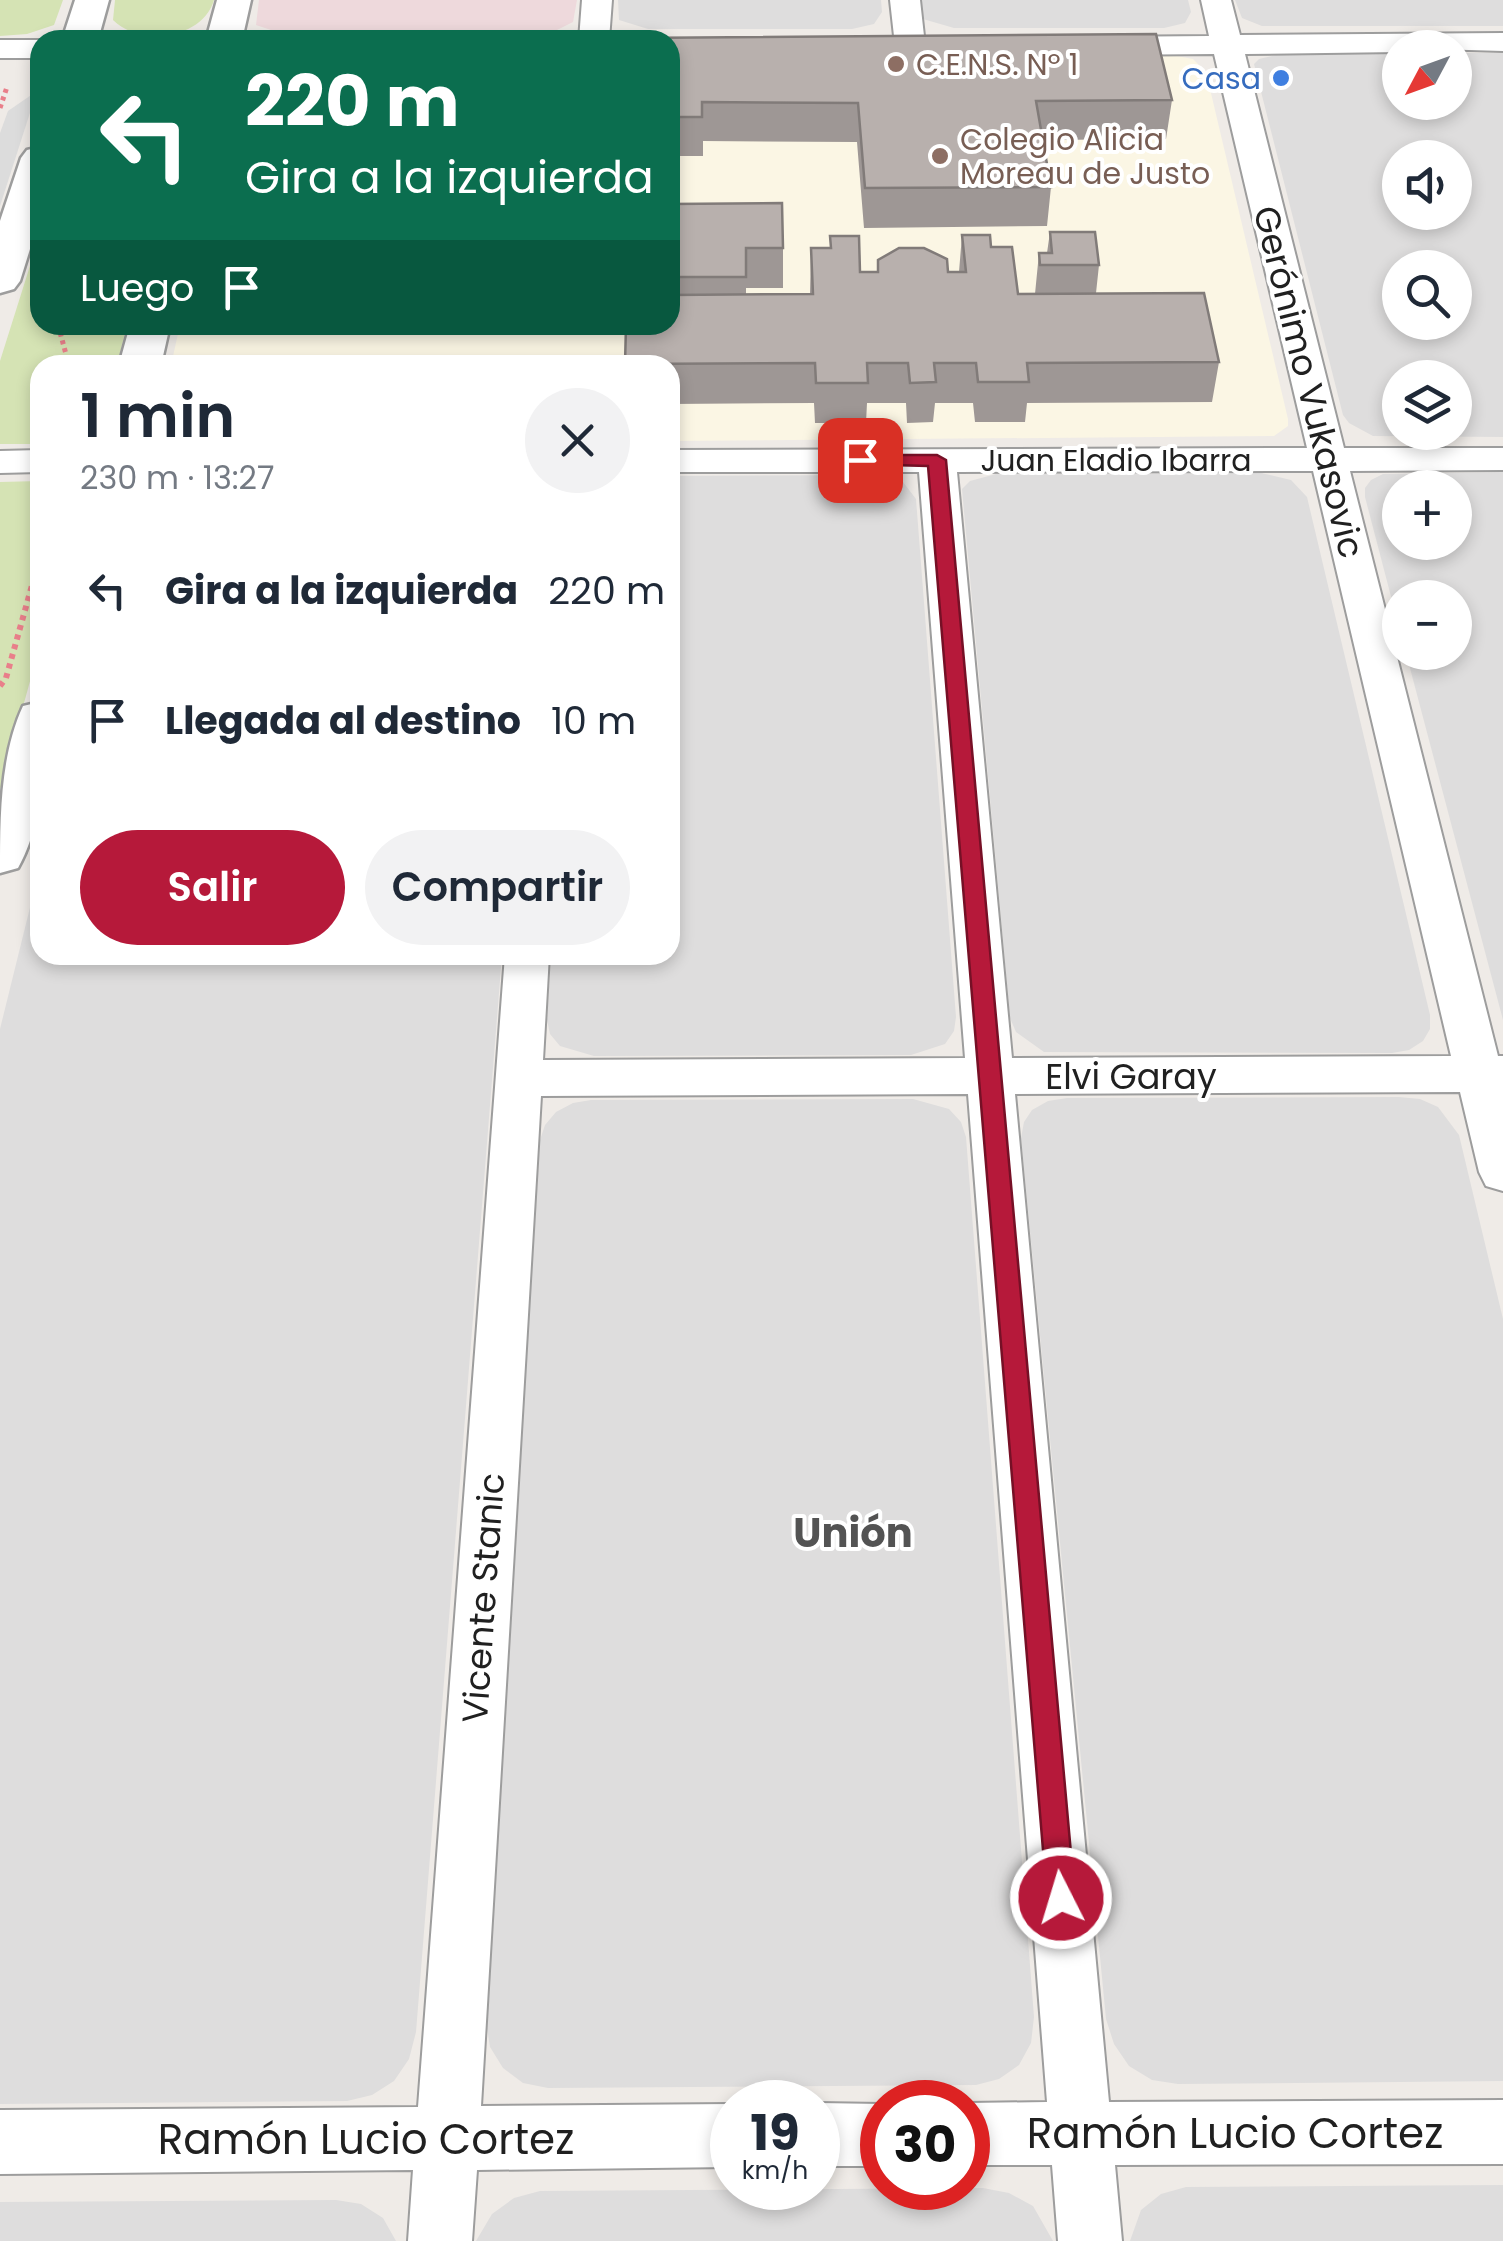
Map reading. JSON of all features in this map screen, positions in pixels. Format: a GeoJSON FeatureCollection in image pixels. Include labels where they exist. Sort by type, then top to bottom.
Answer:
{"type":"FeatureCollection","features":[{"type":"Feature","properties":{"kind":"street"},"geometry":{"type":"LineString","coordinates":[[83,30],[92,0]]}},
{"type":"Feature","properties":{"kind":"street"},"geometry":{"type":"LineString","coordinates":[[226,30],[234,0]]}},
{"type":"Feature","properties":{"kind":"street"},"geometry":{"type":"LineString","coordinates":[[594,30],[596,0]]}},
{"type":"Feature","properties":{"kind":"street"},"geometry":{"type":"LineString","coordinates":[[905,0],[910,45]]}},
{"type":"Feature","properties":{"kind":"street","name":"Gerónimo Vukasovic"},"geometry":{"type":"LineString","coordinates":[[1216,0],[1328,459],[1491,1074],[1503,1172]]}},
{"type":"Feature","properties":{"kind":"street"},"geometry":{"type":"LineString","coordinates":[[1069,46],[1503,42]]}},
{"type":"Feature","properties":{"kind":"street"},"geometry":{"type":"LineString","coordinates":[[870,45],[950,45]]}},
{"type":"Feature","properties":{"kind":"street"},"geometry":{"type":"LineString","coordinates":[[0,48],[30,48]]}},
{"type":"Feature","properties":{"kind":"street"},"geometry":{"type":"LineString","coordinates":[[0,281],[30,189]]}},
{"type":"Feature","properties":{"kind":"street","name":"Juan Eladio Ibarra"},"geometry":{"type":"LineString","coordinates":[[680,461],[1503,459]]}},
{"type":"Feature","properties":{"kind":"street"},"geometry":{"type":"LineString","coordinates":[[937,460],[1090,2241]]}},
{"type":"Feature","properties":{"kind":"street"},"geometry":{"type":"LineString","coordinates":[[0,462],[30,461]]}},
{"type":"Feature","properties":{"kind":"street"},"geometry":{"type":"LineString","coordinates":[[0,855],[30,752]]}},
{"type":"Feature","properties":{"kind":"street","name":"Vicente Stanic"},"geometry":{"type":"LineString","coordinates":[[440,2241],[526,965]]}},
{"type":"Feature","properties":{"kind":"street","name":"Elvi Garay"},"geometry":{"type":"LineString","coordinates":[[518,1078],[1491,1074]]}},
{"type":"Feature","properties":{"kind":"street","name":"Ramón Lucio Cortez"},"geometry":{"type":"LineString","coordinates":[[990,2134],[1503,2132]]}},
{"type":"Feature","properties":{"kind":"street","name":"Ramón Lucio Cortez"},"geometry":{"type":"LineString","coordinates":[[0,2142],[710,2136]]}},
{"type":"Feature","properties":{"kind":"path"},"geometry":{"type":"LineString","coordinates":[[0,686],[6,678],[30,593]]}},
{"type":"Feature","properties":{"kind":"shaded area"},"geometry":{"type":"Polygon","coordinates":[[[259,0],[577,0],[573,22],[557,30],[271,30],[256,25],[259,0]]]}},
{"type":"Feature","properties":{"kind":"shaded area"},"geometry":{"type":"Polygon","coordinates":[[[618,0],[881,0],[882,12],[874,24],[852,29],[648,29],[619,20],[618,0]]]}},
{"type":"Feature","properties":{"kind":"shaded area"},"geometry":{"type":"Polygon","coordinates":[[[918,0],[1188,0],[1191,12],[1185,23],[1164,28],[954,28],[923,19],[918,0]]]}},
{"type":"Feature","properties":{"kind":"shaded area"},"geometry":{"type":"Polygon","coordinates":[[[1235,0],[1503,0],[1503,26],[1262,26],[1242,18],[1235,0]]]}},
{"type":"Feature","properties":{"kind":"shaded area"},"geometry":{"type":"Polygon","coordinates":[[[1382,53],[1382,120],[1472,120],[1472,53],[1503,53],[1503,437],[1472,437],[1472,360],[1382,360],[1382,436],[1373,436],[1349,423],[1343,415],[1254,64],[1280,54],[1382,53]]]}},
{"type":"Feature","properties":{"kind":"shaded area"},"geometry":{"type":"Polygon","coordinates":[[[1166,54],[1193,59],[1206,72],[1288,426],[1274,436],[680,441],[680,355],[173,355],[178,335],[680,335],[680,55],[1166,54]]]}},
{"type":"Feature","properties":{"kind":"shaded area"},"geometry":{"type":"Polygon","coordinates":[[[30,96],[30,113],[0,206],[0,133],[8,111],[30,96]]]}},
{"type":"Feature","properties":{"kind":"shaded area"},"geometry":{"type":"Polygon","coordinates":[[[1503,472],[1503,1020],[1410,670],[1472,670],[1472,580],[1387,580],[1365,497],[1371,480],[1382,474],[1382,560],[1472,560],[1472,473],[1503,472]]]}},
{"type":"Feature","properties":{"kind":"shaded area"},"geometry":{"type":"Polygon","coordinates":[[[1261,473],[1291,480],[1307,497],[1430,1015],[1430,1029],[1423,1041],[1409,1050],[1392,1053],[1044,1052],[1016,1032],[1010,1018],[962,489],[970,481],[996,474],[1261,473]]]}},
{"type":"Feature","properties":{"kind":"shaded area"},"geometry":{"type":"Polygon","coordinates":[[[875,475],[903,482],[916,499],[956,1017],[954,1031],[945,1044],[911,1055],[594,1056],[560,1046],[550,1034],[547,1020],[550,965],[680,965],[680,476],[875,475]]]}},
{"type":"Feature","properties":{"kind":"shaded area"},"geometry":{"type":"Polygon","coordinates":[[[30,908],[30,965],[501,965],[416,2032],[409,2059],[394,2081],[372,2095],[347,2101],[0,2104],[0,1029],[30,908]]]}},
{"type":"Feature","properties":{"kind":"shaded area"},"geometry":{"type":"Polygon","coordinates":[[[1067,1098],[1420,1099],[1438,1107],[1459,1135],[1503,1319],[1503,2081],[1178,2084],[1152,2080],[1129,2066],[1114,2044],[1106,2019],[1021,1138],[1024,1122],[1032,1110],[1048,1101],[1067,1098]]]}},
{"type":"Feature","properties":{"kind":"shaded area"},"geometry":{"type":"Polygon","coordinates":[[[913,1099],[949,1109],[961,1122],[966,1137],[1034,2017],[1031,2043],[1019,2065],[999,2079],[860,2080],[860,2086],[840,2086],[840,2080],[710,2080],[710,2087],[548,2088],[523,2083],[503,2068],[490,2047],[486,2022],[540,1140],[545,1125],[556,1112],[591,1100],[913,1099]]]}},
{"type":"Feature","properties":{"kind":"shaded area"},"geometry":{"type":"Polygon","coordinates":[[[1503,2185],[1503,2241],[1130,2241],[1141,2210],[1161,2194],[1186,2187],[1503,2185]]]}},
{"type":"Feature","properties":{"kind":"shaded area"},"geometry":{"type":"Polygon","coordinates":[[[840,2189],[860,2189],[860,2210],[990,2210],[990,2189],[1009,2193],[1033,2206],[1053,2241],[476,2241],[492,2214],[514,2198],[540,2191],[710,2190],[710,2210],[840,2210],[840,2189]]]}},
{"type":"Feature","properties":{"kind":"shaded area"},"geometry":{"type":"Polygon","coordinates":[[[336,2200],[361,2204],[383,2218],[396,2241],[0,2241],[0,2202],[336,2200]]]}},
{"type":"Feature","properties":{"kind":"green space"},"geometry":{"type":"Polygon","coordinates":[[[0,0],[63,0],[54,25],[27,34],[0,36],[0,0]]]}},
{"type":"Feature","properties":{"kind":"green space"},"geometry":{"type":"Polygon","coordinates":[[[115,0],[214,0],[208,13],[186,30],[130,30],[113,20],[115,0]]]}},
{"type":"Feature","properties":{"kind":"green space"},"geometry":{"type":"Polygon","coordinates":[[[30,266],[30,335],[124,335],[120,355],[30,355],[30,444],[0,444],[0,361],[30,266]]]}},
{"type":"Feature","properties":{"kind":"green space"},"geometry":{"type":"Polygon","coordinates":[[[30,481],[30,681],[0,790],[0,482],[30,481]]]}},
{"type":"Feature","properties":{"kind":"building"},"geometry":{"type":"Polygon","coordinates":[[[1156,34],[1172,100],[1036,101],[1051,187],[865,188],[858,103],[702,102],[702,117],[680,117],[680,38],[1156,34]]]}},
{"type":"Feature","properties":{"kind":"building"},"geometry":{"type":"Polygon","coordinates":[[[782,203],[783,248],[746,248],[746,277],[680,277],[680,204],[782,203]]]}},
{"type":"Feature","properties":{"kind":"building"},"geometry":{"type":"Polygon","coordinates":[[[1050,232],[1095,232],[1099,265],[1040,265],[1039,253],[1052,253],[1050,232]]]}},
{"type":"Feature","properties":{"kind":"building"},"geometry":{"type":"Polygon","coordinates":[[[962,235],[990,235],[991,247],[1012,247],[1018,294],[1204,293],[1219,362],[1027,363],[1029,382],[978,382],[976,363],[934,363],[936,382],[910,383],[908,363],[867,363],[868,383],[816,383],[815,363],[680,364],[680,355],[625,355],[626,335],[680,335],[680,295],[813,294],[811,248],[831,248],[830,236],[859,236],[860,272],[878,272],[878,260],[899,248],[924,248],[947,259],[948,272],[966,272],[962,235]]]}},
{"type":"Feature","properties":{"kind":"place","name":"C.E.N.S. Nº 1"},"geometry":{"type":"Point","coordinates":[896,64]}},
{"type":"Feature","properties":{"kind":"place","name":"Casa"},"geometry":{"type":"Point","coordinates":[1281,78]}},
{"type":"Feature","properties":{"kind":"place","name":"Colegio Alicia Moreau de Justo"},"geometry":{"type":"Point","coordinates":[940,156]}},
{"type":"Feature","properties":{"kind":"district","name":"Unión"},"geometry":{"type":"Point","coordinates":[853,1533]}},
{"type":"Feature","properties":{"kind":"route"},"geometry":{"type":"LineString","coordinates":[[860,460],[937,460],[1061,1898]]}}]}
